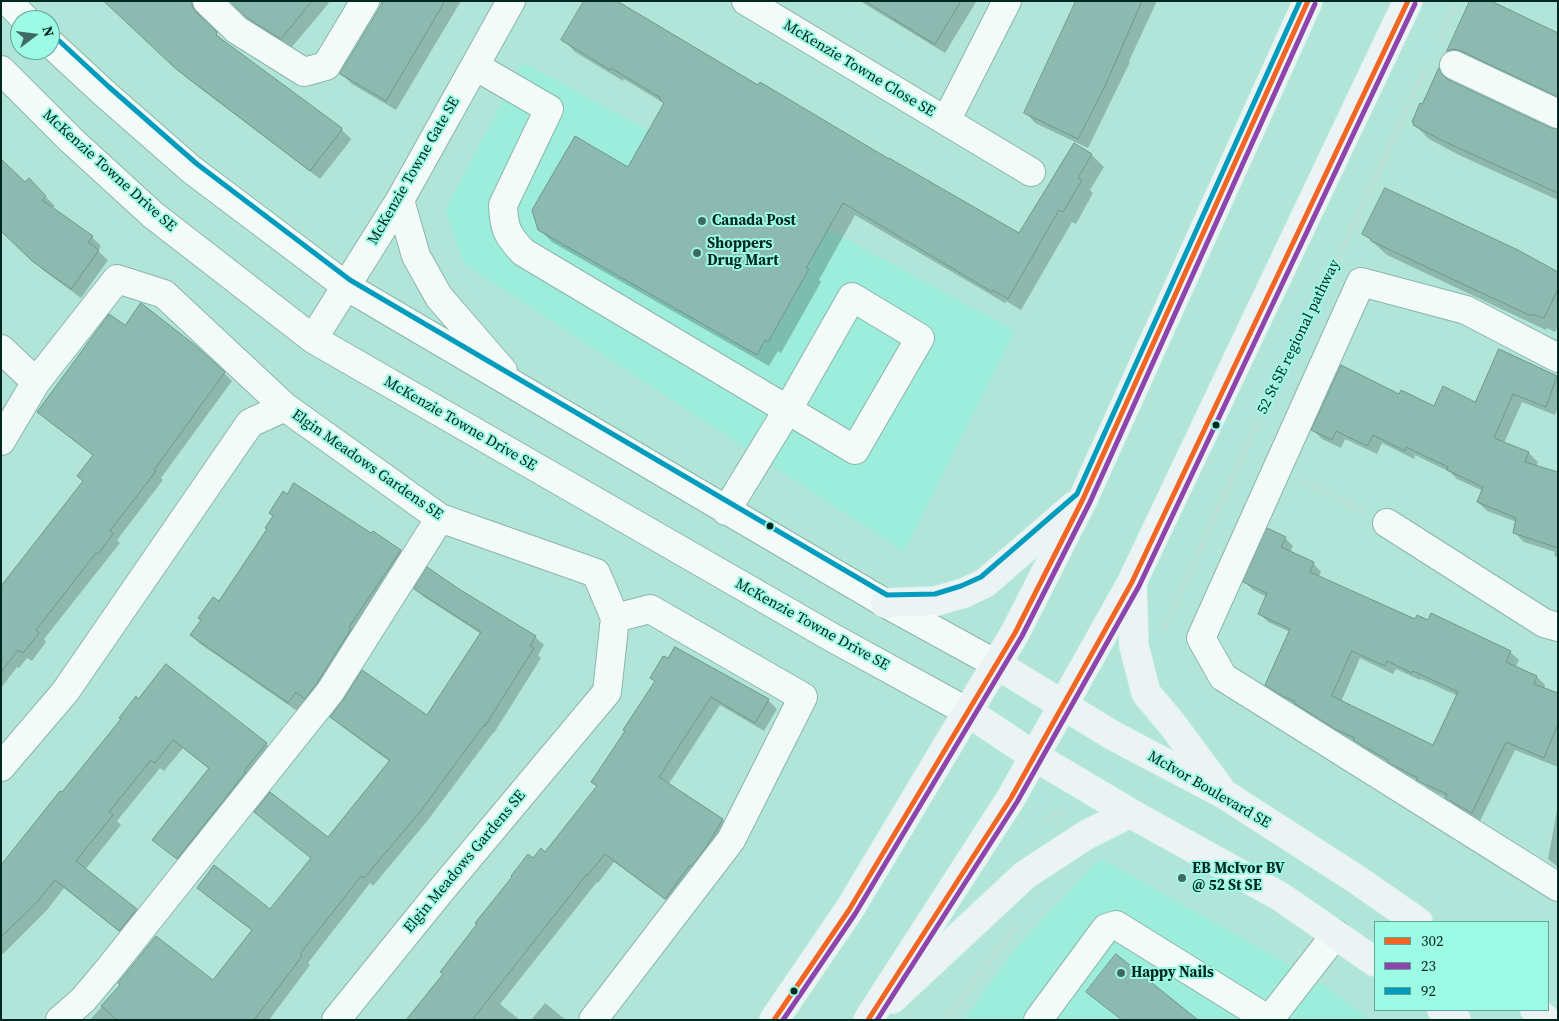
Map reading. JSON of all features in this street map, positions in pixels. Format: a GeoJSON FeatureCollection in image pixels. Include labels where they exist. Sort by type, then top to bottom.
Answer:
{"type":"FeatureCollection","features":[{"type":"Feature","properties":{"kind":"main road"},"geometry":{"type":"LineString","coordinates":[[774,1020],[849,910],[1015,633],[1083,499],[1308,1]]}},
{"type":"Feature","properties":{"kind":"main road"},"geometry":{"type":"LineString","coordinates":[[868,1020],[1011,798],[1132,582],[1408,1]]}},
{"type":"Feature","properties":{"kind":"main road"},"geometry":{"type":"LineString","coordinates":[[885,603],[936,601],[964,593],[984,583],[1083,499]]}},
{"type":"Feature","properties":{"kind":"main road"},"geometry":{"type":"LineString","coordinates":[[1132,582],[1134,646],[1146,693],[1172,724],[1224,794]]}},
{"type":"Feature","properties":{"kind":"main road","name":"McIvor Boulevard SE"},"geometry":{"type":"LineString","coordinates":[[996,664],[1112,735],[1224,794],[1417,921]]}},
{"type":"Feature","properties":{"kind":"main road"},"geometry":{"type":"LineString","coordinates":[[968,712],[1034,756],[1130,813],[1281,897],[1374,961]]}},
{"type":"Feature","properties":{"kind":"main road"},"geometry":{"type":"LineString","coordinates":[[868,1020],[914,980],[1025,875],[1086,835],[1130,813]]}},
{"type":"Feature","properties":{"kind":"main road"},"geometry":{"type":"LineString","coordinates":[[1443,1011],[1456,1020]]}},
{"type":"Feature","properties":{"kind":"main road"},"geometry":{"type":"LineString","coordinates":[[1536,1011],[1546,1020]]}},
{"type":"Feature","properties":{"kind":"street"},"geometry":{"type":"LineString","coordinates":[[207,1],[237,30],[304,72],[326,66],[365,1]]}},
{"type":"Feature","properties":{"kind":"street","name":"McKenzie Towne Gate SE"},"geometry":{"type":"LineString","coordinates":[[313,339],[400,200],[511,1]]}},
{"type":"Feature","properties":{"kind":"street","name":"McKenzie Towne Close SE"},"geometry":{"type":"LineString","coordinates":[[746,1],[1031,172]]}},
{"type":"Feature","properties":{"kind":"street","name":"McKenzie Towne Close SE"},"geometry":{"type":"LineString","coordinates":[[946,121],[1007,1]]}},
{"type":"Feature","properties":{"kind":"street"},"geometry":{"type":"LineString","coordinates":[[60,52],[104,94],[192,170],[346,286],[726,511],[885,603],[996,664]]}},
{"type":"Feature","properties":{"kind":"street"},"geometry":{"type":"LineString","coordinates":[[1440,58],[1558,114]]}},
{"type":"Feature","properties":{"kind":"street"},"geometry":{"type":"LineString","coordinates":[[475,66],[549,109],[503,205],[503,220],[508,235],[523,252],[787,411],[855,450],[920,338],[852,297],[787,411],[726,511]]}},
{"type":"Feature","properties":{"kind":"street","name":"McKenzie Towne Drive SE"},"geometry":{"type":"LineString","coordinates":[[1,70],[71,140],[153,215],[313,339],[832,638],[968,712]]}},
{"type":"Feature","properties":{"kind":"street"},"geometry":{"type":"LineString","coordinates":[[400,200],[416,256],[439,297],[517,388]]}},
{"type":"Feature","properties":{"kind":"street"},"geometry":{"type":"LineString","coordinates":[[1,441],[36,382],[117,279],[164,294],[285,407]]}},
{"type":"Feature","properties":{"kind":"street"},"geometry":{"type":"LineString","coordinates":[[1557,356],[1466,310],[1361,282],[1201,638],[1223,677],[1558,887]]}},
{"type":"Feature","properties":{"kind":"street"},"geometry":{"type":"LineString","coordinates":[[1,349],[36,382]]}},
{"type":"Feature","properties":{"kind":"street","name":"Elgin Meadows Gardens SE"},"geometry":{"type":"LineString","coordinates":[[1,767],[65,692],[250,423],[285,407],[440,518],[596,573],[615,618],[606,692],[336,1020]]}},
{"type":"Feature","properties":{"kind":"street"},"geometry":{"type":"LineString","coordinates":[[60,1020],[83,1000],[109,969],[330,692],[440,518]]}},
{"type":"Feature","properties":{"kind":"street"},"geometry":{"type":"LineString","coordinates":[[1387,523],[1544,623],[1558,627]]}},
{"type":"Feature","properties":{"kind":"street"},"geometry":{"type":"LineString","coordinates":[[593,1020],[731,840],[803,697],[650,609],[615,618]]}},
{"type":"Feature","properties":{"kind":"street"},"geometry":{"type":"LineString","coordinates":[[1038,1020],[1106,928],[1116,925],[1269,1020],[1336,934]]}},
{"type":"Feature","properties":{"kind":"path","name":"52 St SE regional pathway"},"geometry":{"type":"LineString","coordinates":[[1162,634],[1245,449],[1348,238],[1440,58],[1457,1]]}},
{"type":"Feature","properties":{"kind":"path"},"geometry":{"type":"LineString","coordinates":[[1245,449],[1277,469],[1387,523]]}},
{"type":"Feature","properties":{"kind":"path"},"geometry":{"type":"LineString","coordinates":[[1045,820],[1068,810]]}},
{"type":"Feature","properties":{"kind":"path"},"geometry":{"type":"LineString","coordinates":[[945,1020],[1021,920]]}},
{"type":"Feature","properties":{"kind":"shaded area"},"geometry":{"type":"Polygon","coordinates":[[[523,62],[1015,331],[904,552],[464,264],[445,210],[523,62]]]}},
{"type":"Feature","properties":{"kind":"shaded area"},"geometry":{"type":"Polygon","coordinates":[[[1100,858],[1269,953],[1329,989],[1371,1020],[964,1020],[1012,952],[1100,858]]]}},
{"type":"Feature","properties":{"kind":"building"},"geometry":{"type":"Polygon","coordinates":[[[104,1],[192,1],[192,6],[196,12],[217,32],[216,35],[342,128],[341,131],[310,171],[176,69],[104,1]]]}},
{"type":"Feature","properties":{"kind":"building"},"geometry":{"type":"Polygon","coordinates":[[[230,1],[312,1],[281,39],[247,18],[230,1]]]}},
{"type":"Feature","properties":{"kind":"building"},"geometry":{"type":"Polygon","coordinates":[[[384,1],[445,1],[386,101],[340,74],[384,1]]]}},
{"type":"Feature","properties":{"kind":"building"},"geometry":{"type":"Polygon","coordinates":[[[584,1],[617,1],[758,85],[760,82],[889,159],[1019,233],[1074,143],[1092,154],[1078,178],[1082,180],[1063,212],[1059,210],[1008,299],[993,290],[992,292],[843,203],[806,268],[809,269],[768,342],[765,340],[757,355],[538,230],[532,210],[575,136],[628,167],[664,103],[660,100],[661,98],[561,40],[584,1]]]}},
{"type":"Feature","properties":{"kind":"building"},"geometry":{"type":"Polygon","coordinates":[[[865,1],[961,1],[935,44],[865,1]]]}},
{"type":"Feature","properties":{"kind":"building"},"geometry":{"type":"Polygon","coordinates":[[[1076,1],[1142,1],[1105,86],[1078,139],[1024,113],[1076,1]]]}},
{"type":"Feature","properties":{"kind":"building"},"geometry":{"type":"Polygon","coordinates":[[[1470,1],[1491,1],[1558,33],[1558,97],[1461,51],[1453,49],[1447,51],[1470,1]]]}},
{"type":"Feature","properties":{"kind":"building"},"geometry":{"type":"Polygon","coordinates":[[[1439,68],[1447,79],[1551,128],[1558,129],[1558,193],[1443,141],[1413,125],[1414,123],[1412,122],[1420,103],[1422,104],[1439,68]]]}},
{"type":"Feature","properties":{"kind":"building"},"geometry":{"type":"Polygon","coordinates":[[[1,159],[25,182],[29,178],[46,196],[42,200],[93,236],[88,242],[99,250],[71,289],[32,261],[1,231],[1,159]]]}},
{"type":"Feature","properties":{"kind":"building"},"geometry":{"type":"Polygon","coordinates":[[[1385,188],[1518,250],[1558,272],[1558,289],[1544,318],[1532,314],[1531,316],[1371,241],[1371,239],[1362,234],[1385,188]]]}},
{"type":"Feature","properties":{"kind":"building"},"geometry":{"type":"Polygon","coordinates":[[[141,303],[196,346],[225,372],[154,470],[156,471],[110,531],[113,534],[36,630],[39,633],[23,653],[18,650],[1,672],[1,586],[83,481],[77,476],[93,455],[37,412],[109,314],[125,325],[141,303]]]}},
{"type":"Feature","properties":{"kind":"building"},"geometry":{"type":"Polygon","coordinates":[[[1499,349],[1557,376],[1546,407],[1513,394],[1494,438],[1529,452],[1525,462],[1558,472],[1558,548],[1513,533],[1516,518],[1477,502],[1483,487],[1447,470],[1448,467],[1406,447],[1405,451],[1373,435],[1367,446],[1336,431],[1332,440],[1311,430],[1341,365],[1399,394],[1401,390],[1434,406],[1443,386],[1475,402],[1499,349]]]}},
{"type":"Feature","properties":{"kind":"building"},"geometry":{"type":"Polygon","coordinates":[[[294,483],[371,533],[373,531],[401,550],[349,627],[351,629],[317,683],[305,699],[296,692],[288,703],[190,635],[201,620],[198,618],[213,597],[219,601],[267,529],[265,528],[273,516],[269,513],[283,491],[287,494],[294,483]]]}},
{"type":"Feature","properties":{"kind":"building"},"geometry":{"type":"Polygon","coordinates":[[[1267,528],[1286,537],[1281,547],[1314,562],[1310,572],[1415,619],[1417,615],[1428,620],[1431,613],[1511,651],[1506,662],[1537,676],[1534,684],[1558,693],[1558,724],[1544,758],[1506,742],[1472,813],[1445,798],[1447,794],[1416,780],[1418,778],[1387,762],[1388,760],[1353,740],[1355,738],[1335,729],[1294,703],[1295,701],[1282,696],[1265,685],[1290,629],[1258,614],[1267,593],[1243,582],[1267,528]],[[1352,651],[1332,696],[1433,745],[1458,692],[1387,661],[1385,666],[1352,651]]]}},
{"type":"Feature","properties":{"kind":"building"},"geometry":{"type":"Polygon","coordinates":[[[427,567],[536,636],[530,646],[534,648],[485,726],[420,812],[364,878],[361,876],[300,954],[302,956],[254,1020],[117,1020],[101,1006],[120,985],[118,983],[156,936],[213,980],[252,930],[197,888],[214,865],[270,909],[311,858],[254,812],[270,792],[328,837],[390,760],[330,717],[362,670],[427,715],[481,632],[414,589],[427,567]]]}},
{"type":"Feature","properties":{"kind":"building"},"geometry":{"type":"Polygon","coordinates":[[[675,647],[769,699],[755,723],[711,697],[659,777],[723,819],[706,847],[665,899],[605,854],[587,874],[472,1020],[406,1020],[443,974],[440,972],[528,854],[533,858],[541,848],[545,852],[597,786],[591,782],[655,681],[650,678],[663,656],[668,658],[675,647]]]}},
{"type":"Feature","properties":{"kind":"building"},"geometry":{"type":"Polygon","coordinates":[[[166,664],[267,743],[177,859],[152,840],[209,768],[173,740],[155,763],[151,760],[109,812],[113,815],[76,861],[137,909],[119,931],[55,880],[38,901],[1,937],[1,865],[121,719],[119,718],[136,696],[138,699],[166,664]]]}},
{"type":"Feature","properties":{"kind":"building","name":"Happy Nails"},"geometry":{"type":"Polygon","coordinates":[[[1116,954],[1198,1020],[1122,1020],[1086,992],[1116,954]]]}},
{"type":"Feature","properties":{"kind":"transit line","name":"92"},"geometry":{"type":"LineString","coordinates":[[60,42],[197,164],[350,280],[887,595],[935,594],[961,586],[981,577],[1077,494],[1300,1]]}},
{"type":"Feature","properties":{"kind":"transit line","name":"302"},"geometry":{"type":"LineString","coordinates":[[774,1020],[849,910],[1015,633],[1083,499],[1308,1]]}},
{"type":"Feature","properties":{"kind":"transit line","name":"302"},"geometry":{"type":"LineString","coordinates":[[868,1020],[1011,798],[1132,582],[1408,1]]}},
{"type":"Feature","properties":{"kind":"transit line","name":"23"},"geometry":{"type":"LineString","coordinates":[[783,1020],[855,914],[1022,636],[1090,502],[1315,4]]}},
{"type":"Feature","properties":{"kind":"transit line","name":"23"},"geometry":{"type":"LineString","coordinates":[[877,1020],[1017,802],[1139,586],[1415,4]]}},
{"type":"Feature","properties":{"kind":"place","name":"Canada Post"},"geometry":{"type":"Point","coordinates":[702,221]}},
{"type":"Feature","properties":{"kind":"place","name":"Shoppers Drug Mart"},"geometry":{"type":"Point","coordinates":[697,253]}},
{"type":"Feature","properties":{"kind":"place","name":"EB McIvor BV @ 52 St SE"},"geometry":{"type":"Point","coordinates":[1182,878]}},
{"type":"Feature","properties":{"kind":"place","name":"Happy Nails"},"geometry":{"type":"Point","coordinates":[1121,973]}}]}
